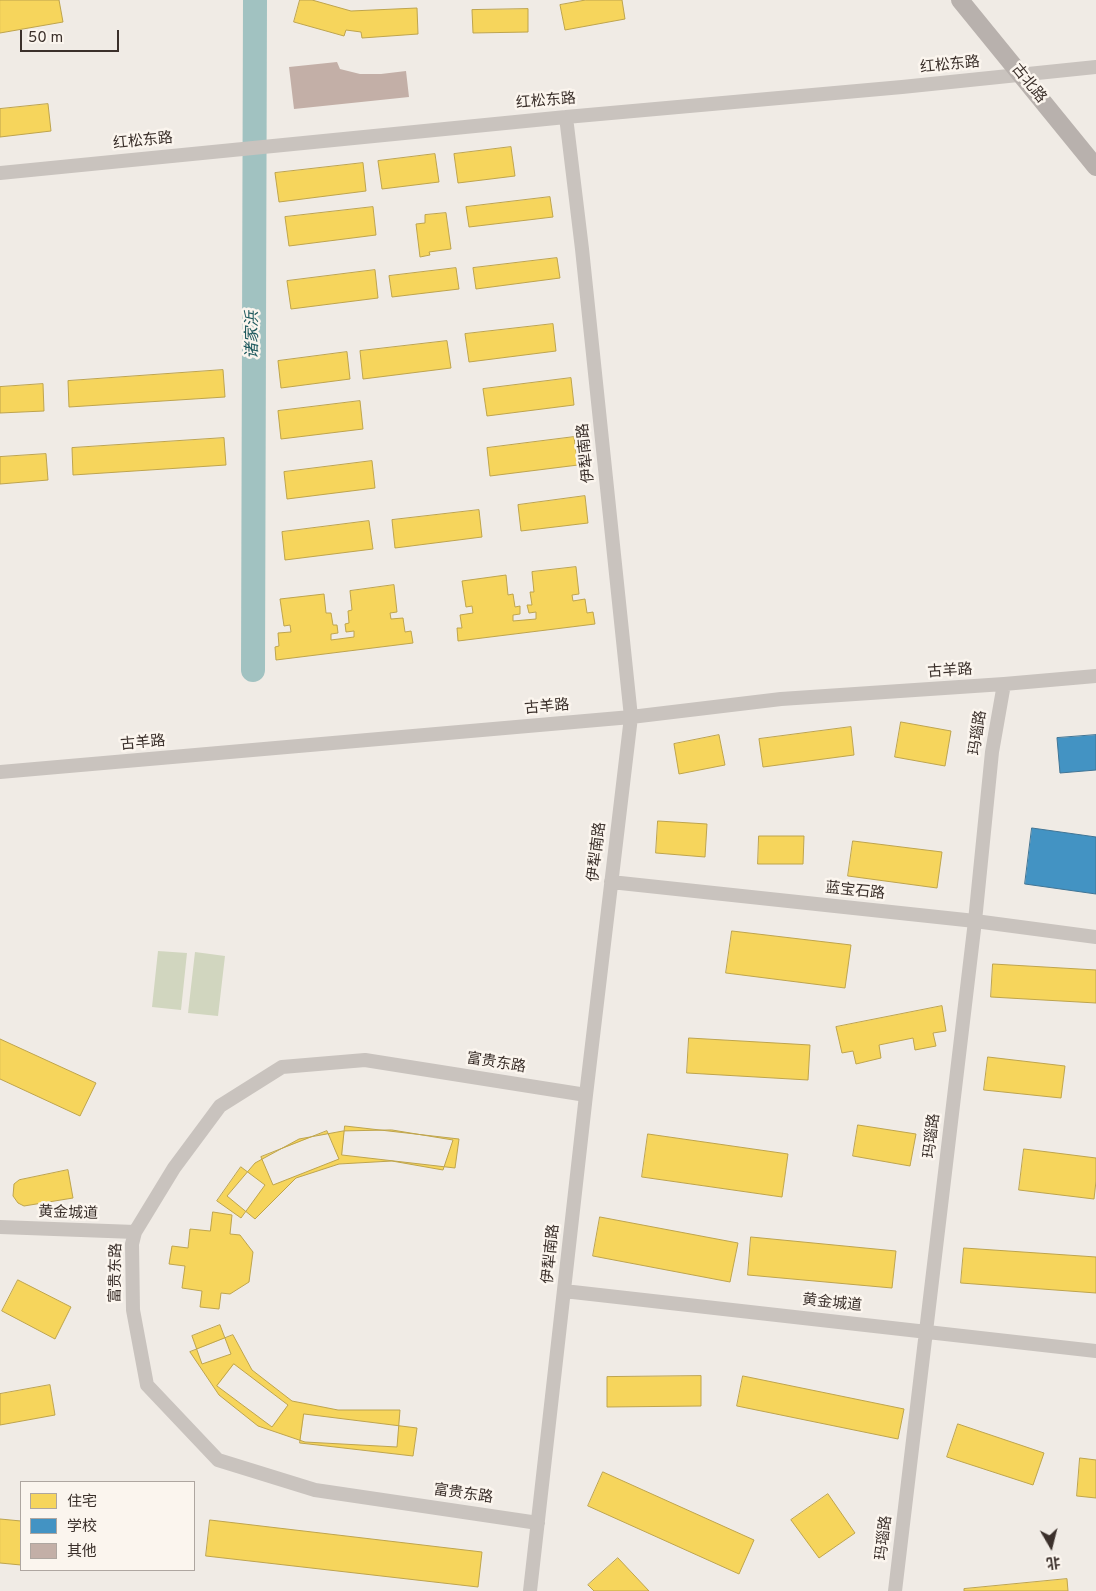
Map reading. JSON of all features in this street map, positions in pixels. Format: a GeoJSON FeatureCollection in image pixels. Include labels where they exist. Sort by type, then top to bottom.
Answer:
{"type":"FeatureCollection","features":[{"type":"Feature","properties":{"kind":"main road","name":"古北路"},"geometry":{"type":"LineString","coordinates":[[960,0],[1096,167]]}},
{"type":"Feature","properties":{"kind":"street","name":"红松东路"},"geometry":{"type":"LineString","coordinates":[[0,172],[1096,67]]}},
{"type":"Feature","properties":{"kind":"street","name":"伊犁南路"},"geometry":{"type":"LineString","coordinates":[[530,1591],[631,717],[582,249],[566,117]]}},
{"type":"Feature","properties":{"kind":"street","name":"古羊路"},"geometry":{"type":"LineString","coordinates":[[0,772],[631,717],[781,699],[1096,676]]}},
{"type":"Feature","properties":{"kind":"street","name":"玛瑙路"},"geometry":{"type":"LineString","coordinates":[[895,1591],[975,921],[992,752],[1004,684]]}},
{"type":"Feature","properties":{"kind":"street","name":"蓝宝石路"},"geometry":{"type":"LineString","coordinates":[[611,882],[975,921],[1096,937]]}},
{"type":"Feature","properties":{"kind":"street","name":"富贵东路"},"geometry":{"type":"LineString","coordinates":[[538,1523],[315,1490],[218,1460],[147,1385],[133,1310],[132,1244],[135,1232],[174,1168],[220,1106],[282,1067],[365,1060],[586,1095]]}},
{"type":"Feature","properties":{"kind":"street","name":"黄金城道"},"geometry":{"type":"LineString","coordinates":[[0,1228],[135,1232]]}},
{"type":"Feature","properties":{"kind":"street","name":"黄金城道"},"geometry":{"type":"LineString","coordinates":[[564,1291],[1096,1351]]}},
{"type":"Feature","properties":{"kind":"green space"},"geometry":{"type":"Polygon","coordinates":[[[158,951],[187,953],[181,1010],[152,1007],[158,951]]]}},
{"type":"Feature","properties":{"kind":"green space"},"geometry":{"type":"Polygon","coordinates":[[[195,952],[225,956],[218,1016],[188,1013],[195,952]]]}},
{"type":"Feature","properties":{"kind":"building: 住宅"},"geometry":{"type":"Polygon","coordinates":[[[0,0],[59,0],[63,22],[0,33],[0,0]]]}},
{"type":"Feature","properties":{"kind":"building: 住宅"},"geometry":{"type":"Polygon","coordinates":[[[300,0],[312,0],[351,11],[417,8],[418,34],[362,38],[361,32],[346,30],[344,36],[294,22],[300,0]]]}},
{"type":"Feature","properties":{"kind":"building: 住宅"},"geometry":{"type":"Polygon","coordinates":[[[586,0],[622,0],[625,19],[565,30],[560,5],[586,0]]]}},
{"type":"Feature","properties":{"kind":"building: 住宅"},"geometry":{"type":"Polygon","coordinates":[[[528,9],[528,32],[473,33],[472,10],[528,9]]]}},
{"type":"Feature","properties":{"kind":"building: 住宅"},"geometry":{"type":"Polygon","coordinates":[[[48,104],[51,131],[0,137],[0,109],[48,104]]]}},
{"type":"Feature","properties":{"kind":"building: 住宅"},"geometry":{"type":"Polygon","coordinates":[[[511,147],[515,176],[458,183],[454,154],[511,147]]]}},
{"type":"Feature","properties":{"kind":"building: 住宅"},"geometry":{"type":"Polygon","coordinates":[[[435,154],[439,182],[382,189],[378,161],[435,154]]]}},
{"type":"Feature","properties":{"kind":"building: 住宅"},"geometry":{"type":"Polygon","coordinates":[[[363,163],[366,191],[279,202],[275,173],[363,163]]]}},
{"type":"Feature","properties":{"kind":"building: 住宅"},"geometry":{"type":"Polygon","coordinates":[[[550,197],[553,217],[469,227],[466,207],[550,197]]]}},
{"type":"Feature","properties":{"kind":"building: 住宅"},"geometry":{"type":"Polygon","coordinates":[[[373,207],[376,235],[289,246],[285,217],[373,207]]]}},
{"type":"Feature","properties":{"kind":"building: 住宅"},"geometry":{"type":"Polygon","coordinates":[[[446,213],[451,249],[429,252],[430,255],[420,257],[416,224],[425,223],[425,215],[446,213]]]}},
{"type":"Feature","properties":{"kind":"building: 住宅"},"geometry":{"type":"Polygon","coordinates":[[[557,258],[560,278],[476,289],[473,268],[557,258]]]}},
{"type":"Feature","properties":{"kind":"building: 住宅"},"geometry":{"type":"Polygon","coordinates":[[[456,268],[459,289],[392,297],[389,276],[456,268]]]}},
{"type":"Feature","properties":{"kind":"building: 住宅"},"geometry":{"type":"Polygon","coordinates":[[[375,270],[378,298],[291,309],[287,281],[375,270]]]}},
{"type":"Feature","properties":{"kind":"building: 住宅"},"geometry":{"type":"Polygon","coordinates":[[[553,324],[556,351],[469,362],[465,334],[553,324]]]}},
{"type":"Feature","properties":{"kind":"building: 住宅"},"geometry":{"type":"Polygon","coordinates":[[[447,341],[451,368],[363,379],[360,351],[447,341]]]}},
{"type":"Feature","properties":{"kind":"building: 住宅"},"geometry":{"type":"Polygon","coordinates":[[[347,352],[350,379],[281,388],[278,361],[347,352]]]}},
{"type":"Feature","properties":{"kind":"building: 住宅"},"geometry":{"type":"Polygon","coordinates":[[[223,370],[225,397],[69,407],[68,381],[223,370]]]}},
{"type":"Feature","properties":{"kind":"building: 住宅"},"geometry":{"type":"Polygon","coordinates":[[[571,378],[574,405],[487,416],[483,389],[571,378]]]}},
{"type":"Feature","properties":{"kind":"building: 住宅"},"geometry":{"type":"Polygon","coordinates":[[[43,384],[44,411],[0,413],[0,387],[43,384]]]}},
{"type":"Feature","properties":{"kind":"building: 住宅"},"geometry":{"type":"Polygon","coordinates":[[[360,401],[363,429],[281,439],[278,411],[360,401]]]}},
{"type":"Feature","properties":{"kind":"building: 住宅"},"geometry":{"type":"Polygon","coordinates":[[[574,437],[578,465],[490,476],[487,448],[574,437]]]}},
{"type":"Feature","properties":{"kind":"building: 住宅"},"geometry":{"type":"Polygon","coordinates":[[[224,438],[226,465],[73,475],[72,448],[224,438]]]}},
{"type":"Feature","properties":{"kind":"building: 住宅"},"geometry":{"type":"Polygon","coordinates":[[[46,454],[48,480],[0,484],[0,457],[46,454]]]}},
{"type":"Feature","properties":{"kind":"building: 住宅"},"geometry":{"type":"Polygon","coordinates":[[[372,461],[375,488],[287,499],[284,472],[372,461]]]}},
{"type":"Feature","properties":{"kind":"building: 住宅"},"geometry":{"type":"Polygon","coordinates":[[[585,496],[588,523],[521,531],[518,505],[585,496]]]}},
{"type":"Feature","properties":{"kind":"building: 住宅"},"geometry":{"type":"Polygon","coordinates":[[[479,510],[482,537],[395,548],[392,520],[479,510]]]}},
{"type":"Feature","properties":{"kind":"building: 住宅"},"geometry":{"type":"Polygon","coordinates":[[[369,521],[373,549],[285,560],[282,532],[369,521]]]}},
{"type":"Feature","properties":{"kind":"building: 住宅"},"geometry":{"type":"Polygon","coordinates":[[[576,567],[579,594],[572,595],[573,601],[585,599],[587,613],[593,612],[595,624],[458,641],[457,628],[462,628],[460,615],[473,613],[472,606],[466,607],[462,581],[506,575],[508,595],[513,594],[515,607],[520,606],[520,614],[513,615],[513,621],[536,619],[536,612],[529,613],[527,605],[532,605],[530,592],[534,592],[532,572],[576,567]]]}},
{"type":"Feature","properties":{"kind":"building: 住宅"},"geometry":{"type":"Polygon","coordinates":[[[394,585],[397,612],[390,613],[391,619],[403,618],[405,632],[411,631],[413,643],[276,660],[275,647],[279,646],[278,633],[291,632],[290,625],[284,626],[280,599],[324,594],[326,613],[331,613],[333,625],[337,625],[338,633],[331,634],[331,640],[354,637],[354,631],[346,632],[345,624],[349,623],[348,611],[352,610],[350,591],[394,585]]]}},
{"type":"Feature","properties":{"kind":"building: 住宅"},"geometry":{"type":"Polygon","coordinates":[[[901,722],[951,731],[945,766],[895,757],[901,722]]]}},
{"type":"Feature","properties":{"kind":"building: 住宅"},"geometry":{"type":"Polygon","coordinates":[[[851,727],[854,755],[763,767],[759,739],[851,727]]]}},
{"type":"Feature","properties":{"kind":"building: 住宅"},"geometry":{"type":"Polygon","coordinates":[[[719,735],[725,765],[679,774],[674,744],[719,735]]]}},
{"type":"Feature","properties":{"kind":"building: 住宅"},"geometry":{"type":"Polygon","coordinates":[[[658,821],[707,824],[705,857],[656,853],[658,821]]]}},
{"type":"Feature","properties":{"kind":"building: 住宅"},"geometry":{"type":"Polygon","coordinates":[[[759,836],[804,836],[803,864],[758,864],[759,836]]]}},
{"type":"Feature","properties":{"kind":"building: 住宅"},"geometry":{"type":"Polygon","coordinates":[[[853,841],[942,852],[937,888],[848,876],[853,841]]]}},
{"type":"Feature","properties":{"kind":"building: 住宅"},"geometry":{"type":"Polygon","coordinates":[[[732,931],[851,945],[845,988],[726,973],[732,931]]]}},
{"type":"Feature","properties":{"kind":"building: 住宅"},"geometry":{"type":"Polygon","coordinates":[[[993,964],[1096,970],[1096,1003],[991,997],[993,964]]]}},
{"type":"Feature","properties":{"kind":"building: 住宅"},"geometry":{"type":"Polygon","coordinates":[[[942,1006],[946,1031],[933,1033],[936,1046],[915,1050],[913,1038],[879,1045],[881,1058],[856,1064],[853,1051],[842,1053],[836,1027],[942,1006]]]}},
{"type":"Feature","properties":{"kind":"building: 住宅"},"geometry":{"type":"Polygon","coordinates":[[[689,1038],[810,1045],[808,1080],[687,1073],[689,1038]]]}},
{"type":"Feature","properties":{"kind":"building: 住宅"},"geometry":{"type":"Polygon","coordinates":[[[0,1039],[96,1083],[80,1116],[0,1079],[0,1039]]]}},
{"type":"Feature","properties":{"kind":"building: 住宅"},"geometry":{"type":"Polygon","coordinates":[[[988,1057],[1065,1066],[1061,1098],[984,1090],[988,1057]]]}},
{"type":"Feature","properties":{"kind":"building: 住宅"},"geometry":{"type":"Polygon","coordinates":[[[858,1125],[916,1134],[910,1166],[853,1156],[858,1125]]]}},
{"type":"Feature","properties":{"kind":"building: 住宅"},"geometry":{"type":"Polygon","coordinates":[[[345,1126],[459,1139],[455,1168],[342,1155],[345,1126]]]}},
{"type":"Feature","properties":{"kind":"building: 住宅"},"geometry":{"type":"Polygon","coordinates":[[[392,1130],[453,1140],[443,1170],[392,1161],[339,1164],[296,1178],[255,1219],[227,1196],[255,1163],[299,1139],[343,1131],[392,1130]]]}},
{"type":"Feature","properties":{"kind":"building: 住宅"},"geometry":{"type":"Polygon","coordinates":[[[327,1131],[339,1159],[273,1185],[261,1157],[327,1131]]]}},
{"type":"Feature","properties":{"kind":"building: 住宅"},"geometry":{"type":"Polygon","coordinates":[[[648,1134],[788,1154],[782,1197],[642,1177],[648,1134]]]}},
{"type":"Feature","properties":{"kind":"building: 住宅"},"geometry":{"type":"Polygon","coordinates":[[[1024,1149],[1096,1158],[1094,1199],[1019,1190],[1024,1149]]]}},
{"type":"Feature","properties":{"kind":"building: 住宅"},"geometry":{"type":"Polygon","coordinates":[[[241,1167],[265,1185],[241,1218],[217,1201],[241,1167]]]}},
{"type":"Feature","properties":{"kind":"building: 住宅"},"geometry":{"type":"Polygon","coordinates":[[[68,1170],[73,1198],[24,1206],[18,1203],[13,1196],[14,1184],[19,1180],[68,1170]]]}},
{"type":"Feature","properties":{"kind":"building: 住宅"},"geometry":{"type":"Polygon","coordinates":[[[213,1212],[232,1215],[230,1234],[240,1235],[253,1252],[249,1282],[230,1294],[221,1293],[219,1309],[200,1307],[202,1291],[182,1288],[185,1266],[169,1264],[172,1246],[188,1248],[190,1229],[210,1231],[213,1212]]]}},
{"type":"Feature","properties":{"kind":"building: 住宅"},"geometry":{"type":"Polygon","coordinates":[[[600,1217],[738,1243],[730,1282],[593,1256],[600,1217]]]}},
{"type":"Feature","properties":{"kind":"building: 住宅"},"geometry":{"type":"Polygon","coordinates":[[[751,1237],[896,1251],[892,1288],[748,1275],[751,1237]]]}},
{"type":"Feature","properties":{"kind":"building: 住宅"},"geometry":{"type":"Polygon","coordinates":[[[964,1248],[1096,1257],[1096,1293],[961,1283],[964,1248]]]}},
{"type":"Feature","properties":{"kind":"building: 住宅"},"geometry":{"type":"Polygon","coordinates":[[[18,1280],[71,1307],[55,1339],[2,1311],[18,1280]]]}},
{"type":"Feature","properties":{"kind":"building: 住宅"},"geometry":{"type":"Polygon","coordinates":[[[220,1325],[231,1354],[202,1364],[192,1336],[220,1325]]]}},
{"type":"Feature","properties":{"kind":"building: 住宅"},"geometry":{"type":"Polygon","coordinates":[[[233,1335],[252,1370],[292,1401],[338,1410],[400,1410],[397,1447],[305,1442],[258,1426],[219,1395],[190,1352],[233,1335]]]}},
{"type":"Feature","properties":{"kind":"building: 住宅"},"geometry":{"type":"Polygon","coordinates":[[[234,1364],[288,1405],[272,1427],[217,1386],[234,1364]]]}},
{"type":"Feature","properties":{"kind":"building: 住宅"},"geometry":{"type":"Polygon","coordinates":[[[701,1376],[701,1406],[607,1407],[607,1377],[701,1376]]]}},
{"type":"Feature","properties":{"kind":"building: 住宅"},"geometry":{"type":"Polygon","coordinates":[[[743,1376],[904,1409],[898,1439],[737,1406],[743,1376]]]}},
{"type":"Feature","properties":{"kind":"building: 住宅"},"geometry":{"type":"Polygon","coordinates":[[[50,1385],[55,1415],[0,1425],[0,1394],[50,1385]]]}},
{"type":"Feature","properties":{"kind":"building: 住宅"},"geometry":{"type":"Polygon","coordinates":[[[304,1414],[417,1428],[413,1456],[300,1443],[304,1414]]]}},
{"type":"Feature","properties":{"kind":"building: 住宅"},"geometry":{"type":"Polygon","coordinates":[[[958,1424],[1044,1453],[1033,1485],[947,1457],[958,1424]]]}},
{"type":"Feature","properties":{"kind":"building: 住宅"},"geometry":{"type":"Polygon","coordinates":[[[1080,1458],[1096,1460],[1096,1498],[1077,1496],[1080,1458]]]}},
{"type":"Feature","properties":{"kind":"building: 住宅"},"geometry":{"type":"Polygon","coordinates":[[[603,1472],[754,1540],[739,1574],[588,1506],[603,1472]]]}},
{"type":"Feature","properties":{"kind":"building: 住宅"},"geometry":{"type":"Polygon","coordinates":[[[828,1494],[855,1533],[819,1558],[791,1520],[828,1494]]]}},
{"type":"Feature","properties":{"kind":"building: 住宅"},"geometry":{"type":"Polygon","coordinates":[[[0,1519],[20,1521],[20,1565],[0,1563],[0,1519]]]}},
{"type":"Feature","properties":{"kind":"building: 住宅"},"geometry":{"type":"Polygon","coordinates":[[[210,1520],[482,1552],[478,1587],[206,1556],[210,1520]]]}},
{"type":"Feature","properties":{"kind":"building: 住宅"},"geometry":{"type":"Polygon","coordinates":[[[618,1558],[649,1591],[594,1591],[588,1585],[618,1558]]]}},
{"type":"Feature","properties":{"kind":"building: 住宅"},"geometry":{"type":"Polygon","coordinates":[[[1067,1579],[1068,1591],[964,1591],[964,1589],[1067,1579]]]}},
{"type":"Feature","properties":{"kind":"building: 学校"},"geometry":{"type":"Polygon","coordinates":[[[1096,735],[1096,770],[1060,773],[1057,738],[1096,735]]]}},
{"type":"Feature","properties":{"kind":"building: 学校"},"geometry":{"type":"Polygon","coordinates":[[[1032,828],[1096,837],[1096,894],[1025,884],[1032,828]]]}},
{"type":"Feature","properties":{"kind":"building: 其他"},"geometry":{"type":"Polygon","coordinates":[[[337,62],[340,69],[360,74],[406,71],[409,97],[294,109],[289,67],[337,62]]]}},
{"type":"Feature","properties":{"kind":"waterway","name":"诸家浜"},"geometry":{"type":"LineString","coordinates":[[253,670],[255,0]]}}]}
